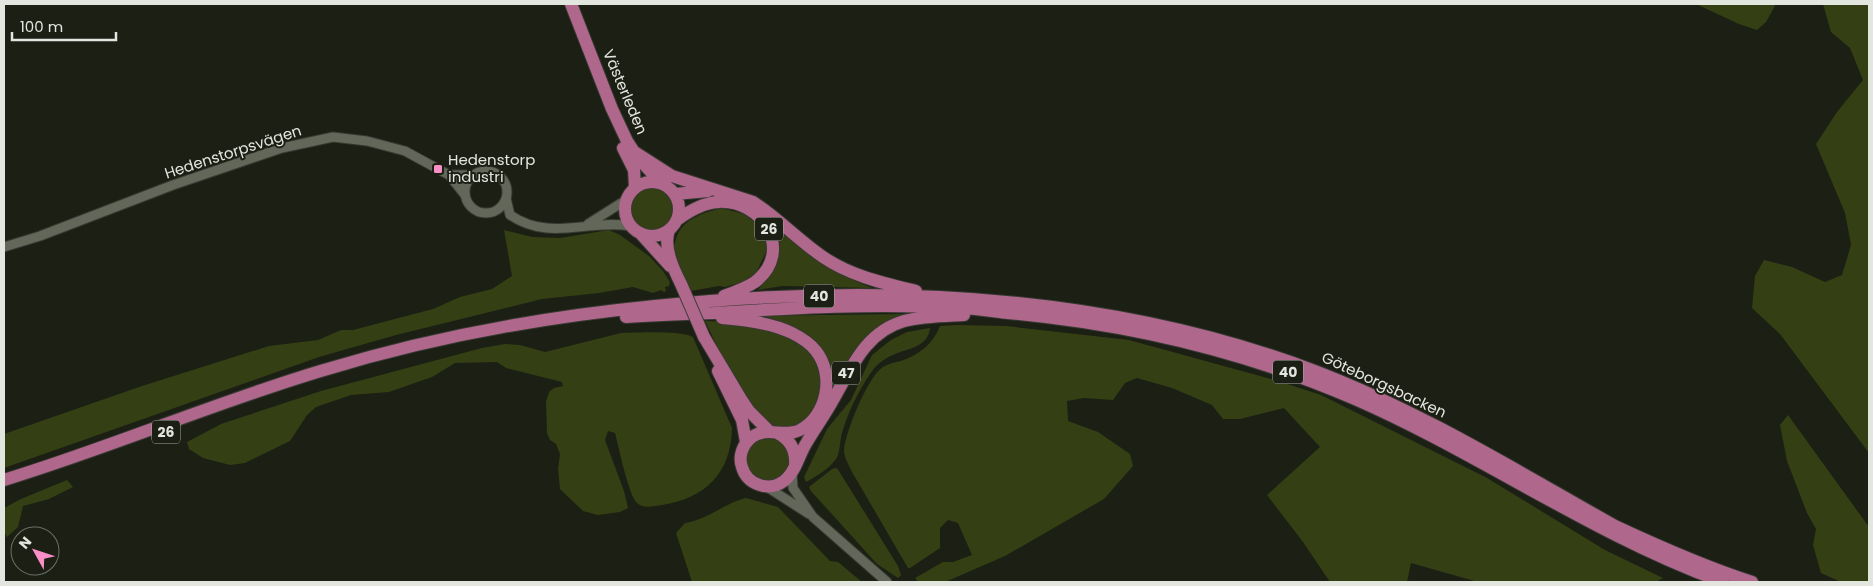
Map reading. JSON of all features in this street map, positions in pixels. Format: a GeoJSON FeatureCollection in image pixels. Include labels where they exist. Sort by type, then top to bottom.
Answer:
{"type":"FeatureCollection","features":[{"type":"Feature","properties":{"kind":"highway","name":"Västerleden"},"geometry":{"type":"LineString","coordinates":[[566,4],[614,127],[634,170],[635,188]]}},
{"type":"Feature","properties":{"kind":"highway","name":"Västerleden"},"geometry":{"type":"LineString","coordinates":[[571,4],[620,126],[633,151],[662,184]]}},
{"type":"Feature","properties":{"kind":"highway"},"geometry":{"type":"LineString","coordinates":[[633,151],[672,176],[753,202],[823,257],[840,267],[880,283],[944,298]]}},
{"type":"Feature","properties":{"kind":"highway"},"geometry":{"type":"LineString","coordinates":[[678,279],[663,256],[630,226],[625,210],[626,200],[635,188],[651,182],[662,184],[675,194],[679,207],[667,244],[678,279],[722,382],[742,420],[746,442]]}},
{"type":"Feature","properties":{"kind":"highway"},"geometry":{"type":"LineString","coordinates":[[675,194],[716,191]]}},
{"type":"Feature","properties":{"kind":"highway","name":"26"},"geometry":{"type":"LineString","coordinates":[[4,480],[126,440],[325,369],[392,351],[444,338],[544,319],[713,300],[745,288],[763,275],[769,266],[774,249],[770,230],[761,219],[748,210],[730,203],[720,202],[700,206],[653,236],[641,234]]}},
{"type":"Feature","properties":{"kind":"highway","name":"40"},"geometry":{"type":"LineString","coordinates":[[713,300],[861,295],[944,298]]}},
{"type":"Feature","properties":{"kind":"highway","name":"Göteborgsbacken"},"geometry":{"type":"LineString","coordinates":[[944,298],[1003,301],[1097,314],[1175,329],[1248,348],[1285,360],[1358,388],[1401,408],[1615,526],[1644,540],[1752,582]]}},
{"type":"Feature","properties":{"kind":"highway","name":"40"},"geometry":{"type":"LineString","coordinates":[[681,315],[842,307],[958,308],[1006,313]]}},
{"type":"Feature","properties":{"kind":"highway","name":"Göteborgsbacken"},"geometry":{"type":"LineString","coordinates":[[1006,313],[1065,318],[1133,329],[1200,345],[1279,369],[1354,398],[1393,416],[1621,539],[1659,557],[1723,582]]}},
{"type":"Feature","properties":{"kind":"highway","name":"47"},"geometry":{"type":"LineString","coordinates":[[794,469],[804,447],[829,407],[847,371],[867,344],[878,334],[890,326],[916,318],[1006,313]]}},
{"type":"Feature","properties":{"kind":"highway","name":"26"},"geometry":{"type":"LineString","coordinates":[[4,486],[66,467],[273,393],[327,376],[496,334],[599,319],[681,315],[752,322],[786,330],[802,338],[817,351],[824,367],[827,383],[826,393],[814,418],[800,430],[791,434],[773,432]]}},
{"type":"Feature","properties":{"kind":"highway"},"geometry":{"type":"LineString","coordinates":[[704,337],[750,411],[773,432],[789,441],[794,449],[794,469],[782,483],[767,487],[754,483],[744,473],[740,458],[746,442],[753,436],[761,432],[773,432]]}},
{"type":"Feature","properties":{"kind":"street","name":"Hedenstorpsvägen"},"geometry":{"type":"LineString","coordinates":[[4,248],[173,185],[282,148],[333,137],[367,141],[389,146],[410,154],[449,175],[465,194]]}},
{"type":"Feature","properties":{"kind":"street"},"geometry":{"type":"LineString","coordinates":[[449,175],[473,175],[483,171],[496,174],[506,185],[506,198],[510,215]]}},
{"type":"Feature","properties":{"kind":"street"},"geometry":{"type":"LineString","coordinates":[[473,175],[466,184],[465,194],[471,208],[477,211],[510,215],[523,223],[561,230],[612,224],[630,226]]}},
{"type":"Feature","properties":{"kind":"street"},"geometry":{"type":"LineString","coordinates":[[488,213],[499,208],[506,198]]}},
{"type":"Feature","properties":{"kind":"street"},"geometry":{"type":"LineString","coordinates":[[584,227],[607,214],[626,200]]}},
{"type":"Feature","properties":{"kind":"street"},"geometry":{"type":"LineString","coordinates":[[794,469],[793,488],[813,517]]}},
{"type":"Feature","properties":{"kind":"street"},"geometry":{"type":"LineString","coordinates":[[767,487],[813,517],[887,582]]}},
{"type":"Feature","properties":{"kind":"green space"},"geometry":{"type":"Polygon","coordinates":[[[1696,4],[1776,4],[1766,22],[1757,30],[1739,24],[1696,4]]]}},
{"type":"Feature","properties":{"kind":"green space"},"geometry":{"type":"Polygon","coordinates":[[[1823,4],[1869,4],[1869,453],[1780,334],[1752,308],[1755,276],[1764,260],[1792,267],[1825,282],[1842,275],[1851,245],[1845,213],[1816,144],[1837,112],[1863,80],[1850,48],[1831,32],[1823,4]]]}},
{"type":"Feature","properties":{"kind":"green space"},"geometry":{"type":"Polygon","coordinates":[[[653,187],[665,191],[671,197],[675,209],[671,221],[665,227],[653,231],[641,227],[635,221],[631,209],[635,197],[641,191],[653,187]]]}},
{"type":"Feature","properties":{"kind":"green space"},"geometry":{"type":"Polygon","coordinates":[[[721,208],[744,214],[758,225],[766,239],[766,252],[756,273],[742,282],[725,287],[719,286],[691,291],[675,259],[674,246],[677,236],[684,225],[695,217],[721,208]]]}},
{"type":"Feature","properties":{"kind":"green space"},"geometry":{"type":"Polygon","coordinates":[[[777,227],[834,269],[872,288],[782,286],[758,290],[770,275],[777,262],[780,246],[777,227]]]}},
{"type":"Feature","properties":{"kind":"green space"},"geometry":{"type":"Polygon","coordinates":[[[504,230],[532,237],[560,238],[609,230],[620,235],[649,256],[663,271],[670,282],[669,286],[665,287],[666,291],[664,292],[661,290],[653,293],[633,287],[599,293],[542,299],[396,335],[319,357],[4,468],[4,434],[142,386],[269,346],[318,340],[341,330],[353,330],[433,309],[460,297],[492,289],[512,276],[504,230]]]}},
{"type":"Feature","properties":{"kind":"green space"},"geometry":{"type":"Polygon","coordinates":[[[907,314],[885,324],[831,394],[831,376],[821,350],[747,316],[907,314]]]}},
{"type":"Feature","properties":{"kind":"green space"},"geometry":{"type":"Polygon","coordinates":[[[705,321],[729,323],[785,334],[796,339],[807,348],[819,366],[821,381],[820,395],[814,409],[806,420],[795,427],[781,428],[765,422],[758,416],[732,376],[705,321]]]}},
{"type":"Feature","properties":{"kind":"green space"},"geometry":{"type":"Polygon","coordinates":[[[940,326],[1006,326],[1129,340],[1275,380],[1321,395],[1487,478],[1605,550],[1663,578],[1656,582],[1478,582],[1411,563],[1407,582],[1330,582],[1303,542],[1267,495],[1320,447],[1284,408],[1240,419],[1223,419],[1212,405],[1172,388],[1137,378],[1125,383],[1113,400],[1084,398],[1067,401],[1068,421],[1098,432],[1130,454],[1133,466],[1104,499],[1005,556],[945,582],[918,582],[915,578],[943,562],[953,562],[972,555],[958,523],[948,520],[940,528],[940,548],[908,568],[852,472],[846,459],[845,442],[858,406],[877,372],[892,363],[908,359],[925,348],[940,326]]]}},
{"type":"Feature","properties":{"kind":"green space"},"geometry":{"type":"Polygon","coordinates":[[[930,328],[925,340],[921,343],[886,358],[872,371],[850,410],[836,459],[826,469],[806,482],[804,477],[827,429],[851,400],[872,355],[891,340],[907,332],[930,328]]]}},
{"type":"Feature","properties":{"kind":"green space"},"geometry":{"type":"Polygon","coordinates":[[[621,333],[678,333],[693,337],[732,428],[731,444],[727,458],[713,481],[703,489],[678,502],[645,507],[637,503],[627,481],[615,433],[608,431],[605,440],[624,491],[628,508],[620,512],[598,515],[583,511],[560,489],[558,469],[560,454],[556,444],[550,440],[547,433],[546,402],[549,392],[554,388],[563,386],[562,382],[506,368],[497,362],[455,363],[432,377],[389,392],[351,395],[316,407],[307,415],[290,441],[245,463],[230,465],[203,458],[189,449],[187,442],[221,424],[321,391],[482,348],[505,344],[520,345],[545,352],[621,333]]]}},
{"type":"Feature","properties":{"kind":"green space"},"geometry":{"type":"Polygon","coordinates":[[[1788,415],[1869,527],[1869,582],[1841,582],[1821,573],[1813,545],[1816,529],[1807,513],[1787,461],[1780,425],[1788,415]]]}},
{"type":"Feature","properties":{"kind":"green space"},"geometry":{"type":"Polygon","coordinates":[[[765,436],[783,441],[791,462],[784,475],[777,479],[760,479],[751,472],[746,461],[749,446],[765,436]]]}},
{"type":"Feature","properties":{"kind":"green space"},"geometry":{"type":"Polygon","coordinates":[[[837,468],[898,566],[901,575],[898,578],[877,564],[811,491],[809,487],[832,469],[837,468]]]}},
{"type":"Feature","properties":{"kind":"green space"},"geometry":{"type":"Polygon","coordinates":[[[67,480],[73,487],[49,499],[23,506],[18,526],[10,526],[10,534],[7,537],[4,532],[4,508],[67,480]]]}},
{"type":"Feature","properties":{"kind":"green space"},"geometry":{"type":"Polygon","coordinates":[[[746,498],[778,507],[830,561],[838,562],[862,582],[692,582],[676,533],[685,523],[702,518],[746,498]]]}},
{"type":"Feature","properties":{"kind":"place","name":"Hedenstorp industri"},"geometry":{"type":"Point","coordinates":[438,169]}}]}
